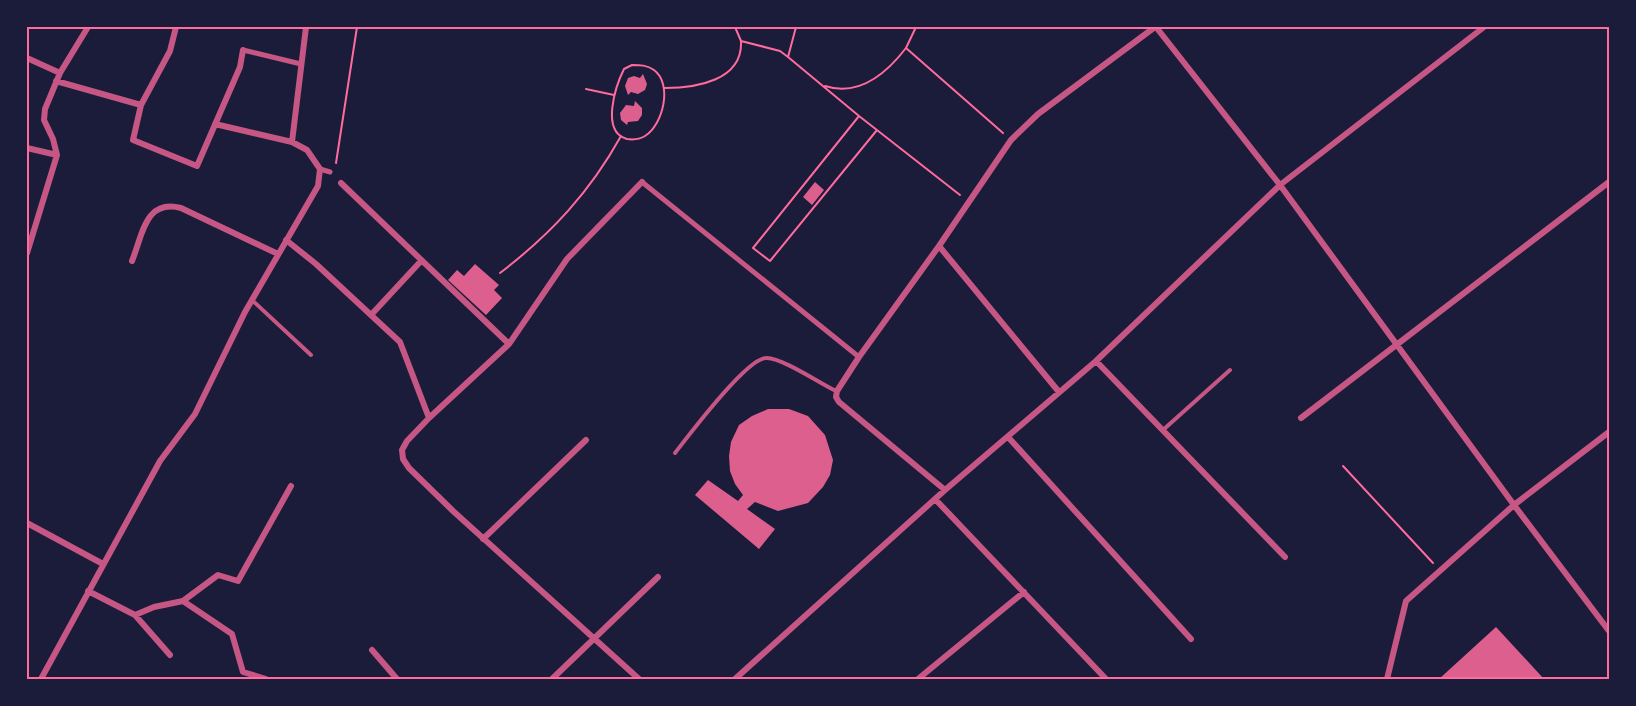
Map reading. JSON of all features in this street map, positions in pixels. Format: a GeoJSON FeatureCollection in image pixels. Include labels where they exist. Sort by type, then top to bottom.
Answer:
{"type":"FeatureCollection","features":[{"type":"Feature","properties":{"kind":"street"},"geometry":{"type":"LineString","coordinates":[[27,253],[57,154],[44,120],[45,109],[60,73],[88,27]]}},
{"type":"Feature","properties":{"kind":"street"},"geometry":{"type":"LineString","coordinates":[[176,27],[170,51],[141,105],[133,140],[197,166],[240,67],[243,50],[301,64]]}},
{"type":"Feature","properties":{"kind":"street"},"geometry":{"type":"LineString","coordinates":[[292,142],[306,27]]}},
{"type":"Feature","properties":{"kind":"street"},"geometry":{"type":"LineString","coordinates":[[945,490],[839,402],[836,397],[837,392],[1011,140],[1038,114],[1156,27],[1280,185],[1609,631]]}},
{"type":"Feature","properties":{"kind":"street"},"geometry":{"type":"LineString","coordinates":[[738,678],[945,490],[1096,361],[1280,185],[1484,27]]}},
{"type":"Feature","properties":{"kind":"street"},"geometry":{"type":"LineString","coordinates":[[27,58],[60,73]]}},
{"type":"Feature","properties":{"kind":"street"},"geometry":{"type":"LineString","coordinates":[[56,81],[141,105]]}},
{"type":"Feature","properties":{"kind":"street"},"geometry":{"type":"LineString","coordinates":[[215,124],[292,142],[307,150],[320,169],[330,172]]}},
{"type":"Feature","properties":{"kind":"street"},"geometry":{"type":"LineString","coordinates":[[27,148],[57,154]]}},
{"type":"Feature","properties":{"kind":"street"},"geometry":{"type":"LineString","coordinates":[[41,679],[160,461],[195,414],[251,300],[318,186],[320,169]]}},
{"type":"Feature","properties":{"kind":"street"},"geometry":{"type":"LineString","coordinates":[[639,679],[483,539],[409,468],[403,459],[402,450],[407,441],[509,344],[567,259],[642,182],[859,357]]}},
{"type":"Feature","properties":{"kind":"street"},"geometry":{"type":"LineString","coordinates":[[1301,418],[1609,182]]}},
{"type":"Feature","properties":{"kind":"street"},"geometry":{"type":"LineString","coordinates":[[341,183],[509,344]]}},
{"type":"Feature","properties":{"kind":"street"},"geometry":{"type":"LineString","coordinates":[[132,261],[151,213],[160,207],[171,205],[278,254]]}},
{"type":"Feature","properties":{"kind":"street"},"geometry":{"type":"LineString","coordinates":[[286,240],[400,342],[429,418]]}},
{"type":"Feature","properties":{"kind":"street"},"geometry":{"type":"LineString","coordinates":[[939,246],[1059,392]]}},
{"type":"Feature","properties":{"kind":"street"},"geometry":{"type":"LineString","coordinates":[[371,315],[421,261]]}},
{"type":"Feature","properties":{"kind":"street"},"geometry":{"type":"LineString","coordinates":[[1096,361],[1286,558]]}},
{"type":"Feature","properties":{"kind":"street"},"geometry":{"type":"LineString","coordinates":[[1387,679],[1406,601],[1514,505],[1609,432]]}},
{"type":"Feature","properties":{"kind":"street"},"geometry":{"type":"LineString","coordinates":[[1008,436],[1191,639]]}},
{"type":"Feature","properties":{"kind":"street"},"geometry":{"type":"LineString","coordinates":[[483,539],[586,440]]}},
{"type":"Feature","properties":{"kind":"street"},"geometry":{"type":"LineString","coordinates":[[135,615],[154,607],[183,601],[218,575],[238,581],[291,486]]}},
{"type":"Feature","properties":{"kind":"street"},"geometry":{"type":"LineString","coordinates":[[935,499],[1106,679]]}},
{"type":"Feature","properties":{"kind":"street"},"geometry":{"type":"LineString","coordinates":[[27,524],[103,564]]}},
{"type":"Feature","properties":{"kind":"street"},"geometry":{"type":"LineString","coordinates":[[552,679],[658,577]]}},
{"type":"Feature","properties":{"kind":"street"},"geometry":{"type":"LineString","coordinates":[[88,591],[135,615],[170,655]]}},
{"type":"Feature","properties":{"kind":"street"},"geometry":{"type":"LineString","coordinates":[[918,679],[1024,592]]}},
{"type":"Feature","properties":{"kind":"street"},"geometry":{"type":"LineString","coordinates":[[183,601],[232,634],[243,672],[266,679]]}},
{"type":"Feature","properties":{"kind":"street"},"geometry":{"type":"LineString","coordinates":[[372,650],[396,679]]}},
{"type":"Feature","properties":{"kind":"lane"},"geometry":{"type":"LineString","coordinates":[[251,300],[311,355]]}},
{"type":"Feature","properties":{"kind":"lane"},"geometry":{"type":"LineString","coordinates":[[675,453],[716,401],[755,361],[765,357],[777,360],[837,392]]}},
{"type":"Feature","properties":{"kind":"lane"},"geometry":{"type":"LineString","coordinates":[[1163,430],[1230,370]]}},
{"type":"Feature","properties":{"kind":"path"},"geometry":{"type":"LineString","coordinates":[[330,172],[335,168],[357,27]]}},
{"type":"Feature","properties":{"kind":"path"},"geometry":{"type":"LineString","coordinates":[[664,88],[686,88],[722,77],[734,65],[741,50],[741,40],[735,27]]}},
{"type":"Feature","properties":{"kind":"path"},"geometry":{"type":"LineString","coordinates":[[788,57],[796,27]]}},
{"type":"Feature","properties":{"kind":"path"},"geometry":{"type":"LineString","coordinates":[[816,80],[826,87],[837,89],[866,84],[881,75],[896,60],[906,48],[916,27]]}},
{"type":"Feature","properties":{"kind":"path"},"geometry":{"type":"LineString","coordinates":[[741,40],[780,51],[960,195]]}},
{"type":"Feature","properties":{"kind":"path"},"geometry":{"type":"LineString","coordinates":[[906,48],[1011,140]]}},
{"type":"Feature","properties":{"kind":"path"},"geometry":{"type":"LineString","coordinates":[[632,65],[643,65],[653,70],[662,81],[664,88],[660,114],[655,125],[645,136],[634,140],[621,136],[615,131],[612,123],[615,95],[624,69],[632,65]]}},
{"type":"Feature","properties":{"kind":"path"},"geometry":{"type":"LineString","coordinates":[[586,90],[615,95]]}},
{"type":"Feature","properties":{"kind":"path"},"geometry":{"type":"LineString","coordinates":[[859,116],[753,248],[770,261],[877,130]]}},
{"type":"Feature","properties":{"kind":"path"},"geometry":{"type":"LineString","coordinates":[[500,273],[526,253],[575,206],[621,136]]}},
{"type":"Feature","properties":{"kind":"path"},"geometry":{"type":"LineString","coordinates":[[1343,466],[1440,571]]}},
{"type":"Feature","properties":{"kind":"building"},"geometry":{"type":"Polygon","coordinates":[[[643,74],[647,84],[645,90],[638,94],[631,92],[628,95],[625,86],[628,78],[634,76],[640,78],[643,74]]]}},
{"type":"Feature","properties":{"kind":"building"},"geometry":{"type":"Polygon","coordinates":[[[635,101],[642,108],[642,115],[638,121],[628,122],[627,125],[621,120],[620,113],[626,105],[634,106],[635,101]]]}},
{"type":"Feature","properties":{"kind":"building"},"geometry":{"type":"Polygon","coordinates":[[[815,182],[824,190],[812,205],[803,197],[815,182]]]}},
{"type":"Feature","properties":{"kind":"building"},"geometry":{"type":"Polygon","coordinates":[[[475,264],[499,285],[494,290],[502,298],[486,315],[448,280],[457,270],[464,276],[475,264]]]}},
{"type":"Feature","properties":{"kind":"building"},"geometry":{"type":"Polygon","coordinates":[[[768,409],[789,409],[808,416],[825,435],[833,460],[830,475],[823,487],[808,503],[778,511],[755,502],[747,509],[775,529],[759,549],[695,495],[708,480],[738,501],[743,495],[730,471],[731,442],[739,425],[768,409]]]}},
{"type":"Feature","properties":{"kind":"building"},"geometry":{"type":"Polygon","coordinates":[[[1496,627],[1544,679],[1439,679],[1496,627]]]}}]}
